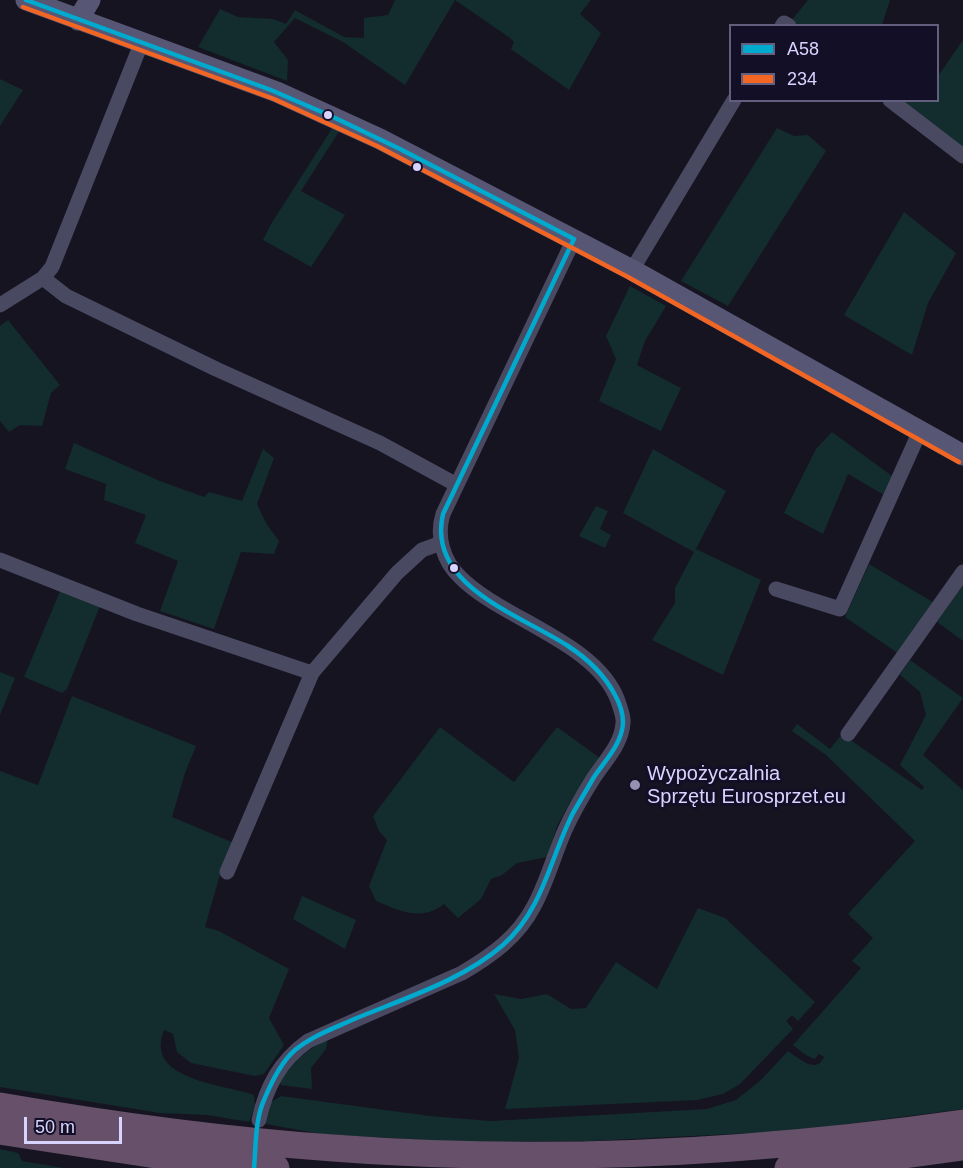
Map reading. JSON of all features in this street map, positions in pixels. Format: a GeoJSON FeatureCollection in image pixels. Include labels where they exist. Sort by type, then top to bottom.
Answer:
{"type":"FeatureCollection","features":[{"type":"Feature","properties":{"kind":"highway"},"geometry":{"type":"LineString","coordinates":[[0,1106],[214,1138],[333,1148],[505,1155],[697,1151],[856,1137],[963,1123]]}},
{"type":"Feature","properties":{"kind":"highway"},"geometry":{"type":"LineString","coordinates":[[0,1131],[163,1156],[276,1168]]}},
{"type":"Feature","properties":{"kind":"highway"},"geometry":{"type":"LineString","coordinates":[[788,1168],[963,1147]]}},
{"type":"Feature","properties":{"kind":"street"},"geometry":{"type":"LineString","coordinates":[[26,0],[271,90],[400,148],[632,270],[963,455]]}},
{"type":"Feature","properties":{"kind":"street"},"geometry":{"type":"LineString","coordinates":[[78,20],[90,0]]}},
{"type":"Feature","properties":{"kind":"street"},"geometry":{"type":"LineString","coordinates":[[0,305],[43,279],[51,267],[141,44]]}},
{"type":"Feature","properties":{"kind":"street"},"geometry":{"type":"LineString","coordinates":[[632,270],[733,102]]}},
{"type":"Feature","properties":{"kind":"street"},"geometry":{"type":"LineString","coordinates":[[893,102],[963,156]]}},
{"type":"Feature","properties":{"kind":"street"},"geometry":{"type":"LineString","coordinates":[[258,1120],[268,1088],[294,1051],[308,1041],[462,973],[482,962],[514,935],[534,907],[574,811],[621,736],[624,718],[617,698],[604,676],[568,646],[490,599],[461,578],[448,561],[439,532],[440,523],[457,485],[574,239]]}},
{"type":"Feature","properties":{"kind":"street"},"geometry":{"type":"LineString","coordinates":[[43,279],[66,296],[216,369],[380,443],[457,485]]}},
{"type":"Feature","properties":{"kind":"street"},"geometry":{"type":"LineString","coordinates":[[776,589],[840,609],[920,431]]}},
{"type":"Feature","properties":{"kind":"street"},"geometry":{"type":"LineString","coordinates":[[227,872],[312,673],[397,573],[422,550],[441,543]]}},
{"type":"Feature","properties":{"kind":"street"},"geometry":{"type":"LineString","coordinates":[[0,560],[137,614],[312,673]]}},
{"type":"Feature","properties":{"kind":"street"},"geometry":{"type":"LineString","coordinates":[[848,734],[963,572]]}},
{"type":"Feature","properties":{"kind":"green space"},"geometry":{"type":"Polygon","coordinates":[[[395,0],[455,0],[405,85],[343,42],[295,18],[274,42],[288,60],[287,81],[198,47],[220,9],[238,17],[273,19],[286,24],[295,10],[344,37],[364,38],[364,18],[388,15],[395,0]]]}},
{"type":"Feature","properties":{"kind":"green space"},"geometry":{"type":"Polygon","coordinates":[[[455,0],[591,0],[580,14],[601,33],[569,90],[511,49],[514,42],[510,38],[455,0]]]}},
{"type":"Feature","properties":{"kind":"green space"},"geometry":{"type":"Polygon","coordinates":[[[808,0],[890,0],[882,24],[796,24],[791,21],[808,0]]]}},
{"type":"Feature","properties":{"kind":"green space"},"geometry":{"type":"Polygon","coordinates":[[[963,40],[963,151],[898,102],[939,102],[939,75],[963,40]]]}},
{"type":"Feature","properties":{"kind":"green space"},"geometry":{"type":"Polygon","coordinates":[[[0,79],[23,90],[0,126],[0,79]]]}},
{"type":"Feature","properties":{"kind":"green space"},"geometry":{"type":"Polygon","coordinates":[[[333,127],[340,130],[301,191],[345,215],[311,267],[263,240],[333,127]]]}},
{"type":"Feature","properties":{"kind":"green space"},"geometry":{"type":"Polygon","coordinates":[[[777,128],[794,136],[808,135],[826,151],[728,306],[681,281],[777,128]]]}},
{"type":"Feature","properties":{"kind":"green space"},"geometry":{"type":"Polygon","coordinates":[[[904,212],[956,253],[928,303],[912,355],[844,315],[904,212]]]}},
{"type":"Feature","properties":{"kind":"green space"},"geometry":{"type":"Polygon","coordinates":[[[630,286],[666,306],[645,341],[637,365],[681,388],[661,431],[599,401],[616,359],[606,336],[630,286]]]}},
{"type":"Feature","properties":{"kind":"green space"},"geometry":{"type":"Polygon","coordinates":[[[8,320],[60,385],[51,393],[42,426],[20,425],[9,432],[0,421],[0,326],[8,320]]]}},
{"type":"Feature","properties":{"kind":"green space"},"geometry":{"type":"Polygon","coordinates":[[[832,432],[892,476],[884,495],[848,474],[823,534],[784,513],[816,449],[832,432]]]}},
{"type":"Feature","properties":{"kind":"green space"},"geometry":{"type":"Polygon","coordinates":[[[74,443],[160,481],[204,497],[209,492],[242,501],[263,449],[274,458],[257,504],[266,523],[279,541],[274,554],[241,552],[214,629],[160,611],[178,561],[135,543],[146,515],[104,500],[106,484],[65,469],[74,443]]]}},
{"type":"Feature","properties":{"kind":"green space"},"geometry":{"type":"Polygon","coordinates":[[[653,449],[726,491],[696,549],[761,580],[723,675],[652,640],[675,603],[675,588],[694,552],[623,513],[653,449]]]}},
{"type":"Feature","properties":{"kind":"green space"},"geometry":{"type":"Polygon","coordinates":[[[596,506],[608,511],[600,529],[611,535],[605,548],[579,536],[596,506]]]}},
{"type":"Feature","properties":{"kind":"green space"},"geometry":{"type":"Polygon","coordinates":[[[869,564],[936,604],[899,654],[845,617],[869,564]]]}},
{"type":"Feature","properties":{"kind":"green space"},"geometry":{"type":"Polygon","coordinates":[[[963,583],[963,641],[937,622],[963,583]]]}},
{"type":"Feature","properties":{"kind":"green space"},"geometry":{"type":"Polygon","coordinates":[[[61,589],[100,606],[67,689],[62,693],[24,677],[61,589]]]}},
{"type":"Feature","properties":{"kind":"green space"},"geometry":{"type":"Polygon","coordinates":[[[910,660],[963,698],[923,755],[963,790],[963,1109],[794,1131],[590,1141],[457,1142],[321,1134],[266,1124],[271,1102],[281,1096],[430,1116],[491,1121],[707,1109],[736,1100],[761,1080],[788,1051],[802,1061],[817,1065],[824,1057],[819,1054],[815,1059],[812,1058],[793,1045],[861,968],[852,961],[873,938],[848,914],[915,841],[826,755],[792,731],[797,724],[830,749],[842,734],[922,790],[924,787],[900,765],[926,715],[920,692],[900,675],[910,660]]]}},
{"type":"Feature","properties":{"kind":"green space"},"geometry":{"type":"Polygon","coordinates":[[[0,672],[15,678],[0,715],[0,672]]]}},
{"type":"Feature","properties":{"kind":"green space"},"geometry":{"type":"Polygon","coordinates":[[[72,696],[196,746],[172,817],[234,843],[219,878],[205,927],[219,931],[289,969],[269,1018],[284,1045],[264,1074],[255,1076],[191,1063],[177,1052],[173,1034],[164,1030],[162,1037],[161,1049],[165,1060],[173,1068],[200,1081],[254,1095],[255,1107],[249,1122],[207,1115],[160,1113],[0,1087],[0,771],[38,785],[72,696]]]}},
{"type":"Feature","properties":{"kind":"green space"},"geometry":{"type":"Polygon","coordinates":[[[440,727],[514,782],[557,727],[600,758],[557,826],[547,857],[517,863],[502,875],[491,879],[481,899],[458,918],[444,904],[427,913],[419,914],[394,908],[376,901],[369,886],[387,840],[379,831],[373,816],[440,727]]]}},
{"type":"Feature","properties":{"kind":"green space"},"geometry":{"type":"Polygon","coordinates":[[[302,896],[356,920],[345,949],[293,919],[302,896]]]}},
{"type":"Feature","properties":{"kind":"green space"},"geometry":{"type":"Polygon","coordinates":[[[698,908],[725,918],[815,1002],[798,1021],[792,1015],[786,1021],[793,1029],[740,1084],[723,1094],[697,1100],[505,1109],[519,1058],[515,1030],[494,994],[521,999],[547,994],[571,1009],[586,1008],[616,962],[657,989],[698,908]]]}},
{"type":"Feature","properties":{"kind":"green space"},"geometry":{"type":"Polygon","coordinates":[[[328,1038],[326,1049],[311,1068],[312,1089],[281,1085],[280,1082],[295,1062],[307,1051],[328,1038]]]}},
{"type":"Feature","properties":{"kind":"green space"},"geometry":{"type":"Polygon","coordinates":[[[0,1149],[18,1153],[22,1161],[64,1168],[0,1168],[0,1149]]]}},
{"type":"Feature","properties":{"kind":"transit line","name":"A58"},"geometry":{"type":"LineString","coordinates":[[26,0],[271,90],[331,116],[574,239]]}},
{"type":"Feature","properties":{"kind":"transit line","name":"234"},"geometry":{"type":"LineString","coordinates":[[23,7],[274,99],[377,146],[628,277],[959,462]]}},
{"type":"Feature","properties":{"kind":"transit line","name":"A58"},"geometry":{"type":"LineString","coordinates":[[254,1168],[256,1133],[261,1108],[277,1073],[295,1050],[322,1033],[431,988],[469,969],[487,958],[517,931],[537,900],[573,813],[620,737],[623,721],[621,708],[611,687],[601,674],[568,646],[503,610],[463,579],[449,561],[442,539],[443,514],[574,239]]}},
{"type":"Feature","properties":{"kind":"place","name":"Wypożyczalnia Sprzętu Eurosprzet.eu"},"geometry":{"type":"Point","coordinates":[635,785]}}]}
